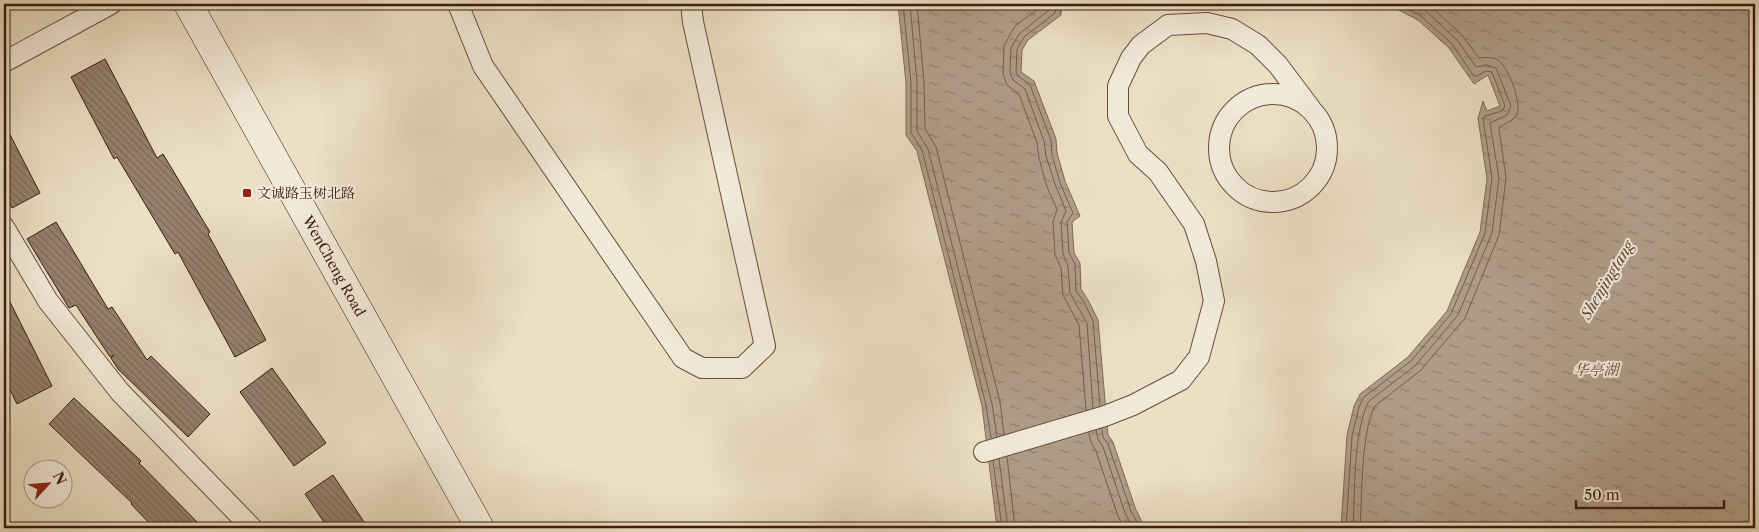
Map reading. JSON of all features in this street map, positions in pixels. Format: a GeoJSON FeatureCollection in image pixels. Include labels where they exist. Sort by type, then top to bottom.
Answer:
{"type":"FeatureCollection","features":[{"type":"Feature","properties":{"kind":"street"},"geometry":{"type":"LineString","coordinates":[[4,62],[111,4]]}},
{"type":"Feature","properties":{"kind":"street","name":"WenCheng Road"},"geometry":{"type":"LineString","coordinates":[[188,4],[480,528]]}},
{"type":"Feature","properties":{"kind":"street"},"geometry":{"type":"LineString","coordinates":[[458,4],[483,66],[683,358],[702,368],[742,368],[766,346],[691,4]]}},
{"type":"Feature","properties":{"kind":"street"},"geometry":{"type":"LineString","coordinates":[[984,452],[1105,416],[1133,405],[1180,380],[1199,357],[1214,301],[1206,261],[1194,224],[1158,172],[1138,154],[1118,116],[1118,86],[1131,58],[1141,45],[1168,25],[1206,23],[1232,29],[1258,45],[1278,65],[1322,123],[1328,139],[1327,157],[1322,174],[1311,188],[1297,198],[1280,203],[1262,202],[1246,195],[1232,183],[1222,168],[1218,149],[1221,131],[1230,114],[1243,102],[1260,95],[1278,93],[1296,98],[1311,109]]}},
{"type":"Feature","properties":{"kind":"street"},"geometry":{"type":"LineString","coordinates":[[4,227],[48,300],[120,392],[252,528]]}},
{"type":"Feature","properties":{"kind":"water"},"geometry":{"type":"Polygon","coordinates":[[[898,4],[1062,4],[1061,15],[1028,40],[1022,50],[1021,72],[1034,81],[1056,139],[1057,153],[1065,181],[1080,216],[1072,222],[1074,253],[1080,263],[1081,289],[1098,320],[1108,435],[1113,442],[1136,510],[1145,528],[997,528],[982,406],[917,151],[906,135],[906,83],[898,4]]]}},
{"type":"Feature","properties":{"kind":"water","name":"华亭湖"},"geometry":{"type":"Polygon","coordinates":[[[1387,4],[1755,4],[1755,528],[1341,528],[1347,435],[1354,406],[1360,394],[1408,357],[1447,311],[1480,232],[1487,179],[1478,118],[1483,101],[1487,111],[1500,106],[1488,75],[1474,84],[1449,48],[1418,20],[1387,4]]]}},
{"type":"Feature","properties":{"kind":"building"},"geometry":{"type":"Polygon","coordinates":[[[105,59],[157,158],[163,154],[210,232],[208,234],[266,340],[235,357],[178,252],[175,254],[117,157],[114,159],[71,77],[105,59]]]}},
{"type":"Feature","properties":{"kind":"building"},"geometry":{"type":"Polygon","coordinates":[[[4,123],[40,193],[12,208],[4,193],[4,123]]]}},
{"type":"Feature","properties":{"kind":"building"},"geometry":{"type":"Polygon","coordinates":[[[56,222],[108,309],[112,307],[147,360],[151,356],[210,414],[188,437],[118,369],[111,358],[114,355],[110,357],[76,305],[69,308],[27,239],[56,222]]]}},
{"type":"Feature","properties":{"kind":"building"},"geometry":{"type":"Polygon","coordinates":[[[4,290],[52,386],[17,404],[4,377],[4,290]]]}},
{"type":"Feature","properties":{"kind":"building"},"geometry":{"type":"Polygon","coordinates":[[[272,368],[326,443],[294,466],[240,392],[272,368]]]}},
{"type":"Feature","properties":{"kind":"building"},"geometry":{"type":"Polygon","coordinates":[[[74,398],[141,461],[139,463],[203,528],[154,528],[132,503],[49,424],[74,398]]]}},
{"type":"Feature","properties":{"kind":"building"},"geometry":{"type":"Polygon","coordinates":[[[333,475],[368,528],[328,528],[305,494],[333,475]]]}},
{"type":"Feature","properties":{"kind":"place","name":"文诚路玉树北路"},"geometry":{"type":"Point","coordinates":[247,193]}},
{"type":"Feature","properties":{"kind":"water label","name":"Shenjingtang"},"geometry":{"type":"Point","coordinates":[1607,280]}}]}
